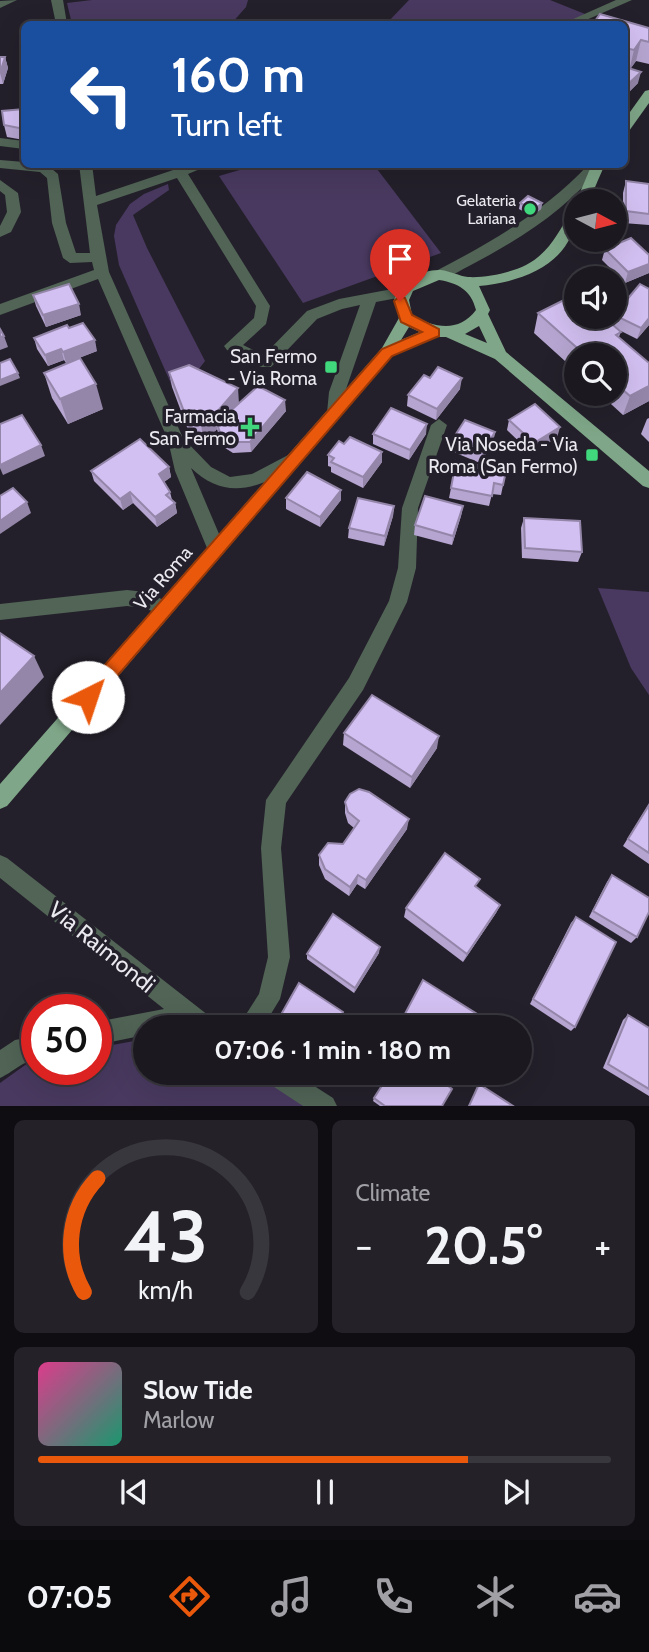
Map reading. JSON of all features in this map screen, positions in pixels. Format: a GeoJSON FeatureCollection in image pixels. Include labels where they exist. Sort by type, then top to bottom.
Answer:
{"type":"FeatureCollection","features":[{"type":"Feature","properties":{"kind":"main road"},"geometry":{"type":"LineString","coordinates":[[628,124],[649,94]]}},
{"type":"Feature","properties":{"kind":"main road"},"geometry":{"type":"LineString","coordinates":[[587,189],[596,168]]}},
{"type":"Feature","properties":{"kind":"main road"},"geometry":{"type":"LineString","coordinates":[[564,234],[532,270],[515,277],[466,282],[439,275],[422,278],[403,292],[400,301],[406,318],[500,355],[649,481]]}},
{"type":"Feature","properties":{"kind":"main road"},"geometry":{"type":"LineString","coordinates":[[466,282],[481,297],[481,314],[500,355]]}},
{"type":"Feature","properties":{"kind":"main road"},"geometry":{"type":"LineString","coordinates":[[442,332],[471,326],[481,314]]}},
{"type":"Feature","properties":{"kind":"main road","name":"Via Roma"},"geometry":{"type":"LineString","coordinates":[[0,799],[387,352],[406,318]]}},
{"type":"Feature","properties":{"kind":"main road","name":"Via Roma"},"geometry":{"type":"LineString","coordinates":[[387,352],[442,332]]}},
{"type":"Feature","properties":{"kind":"street"},"geometry":{"type":"LineString","coordinates":[[0,5],[11,0]]}},
{"type":"Feature","properties":{"kind":"street"},"geometry":{"type":"LineString","coordinates":[[57,0],[61,21]]}},
{"type":"Feature","properties":{"kind":"street"},"geometry":{"type":"LineString","coordinates":[[575,21],[626,0]]}},
{"type":"Feature","properties":{"kind":"street"},"geometry":{"type":"LineString","coordinates":[[0,142],[21,145]]}},
{"type":"Feature","properties":{"kind":"street"},"geometry":{"type":"LineString","coordinates":[[0,164],[21,166]]}},
{"type":"Feature","properties":{"kind":"street"},"geometry":{"type":"LineString","coordinates":[[44,168],[53,177],[59,223],[70,258],[100,265]]}},
{"type":"Feature","properties":{"kind":"street"},"geometry":{"type":"LineString","coordinates":[[86,168],[92,202],[94,245],[100,265],[176,440],[183,471],[216,548]]}},
{"type":"Feature","properties":{"kind":"street"},"geometry":{"type":"LineString","coordinates":[[92,202],[194,168]]}},
{"type":"Feature","properties":{"kind":"street"},"geometry":{"type":"LineString","coordinates":[[439,275],[505,243],[527,228],[564,200],[594,168]]}},
{"type":"Feature","properties":{"kind":"street"},"geometry":{"type":"LineString","coordinates":[[180,173],[192,188],[263,306],[261,320],[232,346],[266,363],[312,315],[339,304],[403,292]]}},
{"type":"Feature","properties":{"kind":"street"},"geometry":{"type":"LineString","coordinates":[[0,184],[11,193],[14,212],[6,229],[0,232]]}},
{"type":"Feature","properties":{"kind":"street"},"geometry":{"type":"LineString","coordinates":[[0,310],[100,265]]}},
{"type":"Feature","properties":{"kind":"street"},"geometry":{"type":"LineString","coordinates":[[335,413],[337,392],[369,300]]}},
{"type":"Feature","properties":{"kind":"street"},"geometry":{"type":"LineString","coordinates":[[257,1015],[269,999],[279,957],[271,848],[276,800],[356,684],[398,602],[407,568],[410,508],[439,425]]}},
{"type":"Feature","properties":{"kind":"street"},"geometry":{"type":"LineString","coordinates":[[176,440],[213,479],[236,484],[262,479],[298,455]]}},
{"type":"Feature","properties":{"kind":"street"},"geometry":{"type":"LineString","coordinates":[[0,612],[127,598],[145,600],[165,608]]}},
{"type":"Feature","properties":{"kind":"street","name":"Via Raimondi"},"geometry":{"type":"LineString","coordinates":[[0,865],[188,1015]]}},
{"type":"Feature","properties":{"kind":"street"},"geometry":{"type":"LineString","coordinates":[[112,1032],[133,1029]]}},
{"type":"Feature","properties":{"kind":"street"},"geometry":{"type":"LineString","coordinates":[[0,1066],[15,1052],[21,1051]]}},
{"type":"Feature","properties":{"kind":"street"},"geometry":{"type":"LineString","coordinates":[[292,1085],[325,1106]]}},
{"type":"Feature","properties":{"kind":"shaded area"},"geometry":{"type":"Polygon","coordinates":[[[92,0],[248,0],[246,7],[234,21],[71,21],[67,3],[92,0]]]}},
{"type":"Feature","properties":{"kind":"shaded area"},"geometry":{"type":"Polygon","coordinates":[[[409,0],[550,0],[590,16],[576,21],[389,21],[409,0]]]}},
{"type":"Feature","properties":{"kind":"shaded area"},"geometry":{"type":"Polygon","coordinates":[[[246,168],[376,168],[441,253],[303,303],[219,176],[246,168]]]}},
{"type":"Feature","properties":{"kind":"shaded area"},"geometry":{"type":"Polygon","coordinates":[[[168,184],[169,190],[133,215],[205,361],[192,378],[172,386],[119,265],[114,236],[116,225],[130,204],[144,194],[168,184]]]}},
{"type":"Feature","properties":{"kind":"shaded area"},"geometry":{"type":"Polygon","coordinates":[[[598,588],[649,592],[649,695],[631,668],[598,588]]]}},
{"type":"Feature","properties":{"kind":"shaded area"},"geometry":{"type":"Polygon","coordinates":[[[133,1041],[133,1085],[275,1085],[314,1106],[0,1106],[0,1083],[21,1068],[21,1085],[112,1085],[112,1045],[133,1041]]]}},
{"type":"Feature","properties":{"kind":"building"},"geometry":{"type":"Polygon","coordinates":[[[600,14],[624,21],[595,21],[600,14]]]}},
{"type":"Feature","properties":{"kind":"building"},"geometry":{"type":"Polygon","coordinates":[[[628,22],[649,28],[649,42],[641,40],[634,50],[628,49],[628,22]]]}},
{"type":"Feature","properties":{"kind":"building"},"geometry":{"type":"Polygon","coordinates":[[[0,57],[5,57],[0,73],[0,57]]]}},
{"type":"Feature","properties":{"kind":"building"},"geometry":{"type":"Polygon","coordinates":[[[628,68],[641,72],[628,84],[628,68]]]}},
{"type":"Feature","properties":{"kind":"building"},"geometry":{"type":"Polygon","coordinates":[[[21,109],[21,128],[4,125],[2,111],[21,109]]]}},
{"type":"Feature","properties":{"kind":"building"},"geometry":{"type":"Polygon","coordinates":[[[626,181],[649,184],[649,214],[627,211],[626,181]]]}},
{"type":"Feature","properties":{"kind":"building"},"geometry":{"type":"Polygon","coordinates":[[[528,196],[542,203],[534,210],[520,203],[528,196]]]}},
{"type":"Feature","properties":{"kind":"building"},"geometry":{"type":"Polygon","coordinates":[[[631,238],[649,255],[649,264],[628,272],[627,266],[622,266],[608,252],[627,252],[627,240],[631,238]]]}},
{"type":"Feature","properties":{"kind":"building"},"geometry":{"type":"Polygon","coordinates":[[[69,284],[79,304],[43,315],[33,295],[69,284]]]}},
{"type":"Feature","properties":{"kind":"building"},"geometry":{"type":"Polygon","coordinates":[[[640,284],[649,289],[649,318],[641,328],[627,321],[627,300],[640,284]]]}},
{"type":"Feature","properties":{"kind":"building"},"geometry":{"type":"Polygon","coordinates":[[[564,300],[564,329],[618,329],[621,332],[616,335],[625,343],[572,343],[538,313],[564,300]]]}},
{"type":"Feature","properties":{"kind":"building"},"geometry":{"type":"Polygon","coordinates":[[[83,323],[95,340],[63,352],[61,349],[45,355],[34,338],[67,325],[69,328],[83,323]]]}},
{"type":"Feature","properties":{"kind":"building"},"geometry":{"type":"Polygon","coordinates":[[[627,344],[649,363],[649,386],[630,396],[627,393],[627,344]]]}},
{"type":"Feature","properties":{"kind":"building"},"geometry":{"type":"Polygon","coordinates":[[[80,358],[96,384],[60,399],[44,373],[80,358]]]}},
{"type":"Feature","properties":{"kind":"building"},"geometry":{"type":"Polygon","coordinates":[[[10,359],[18,373],[0,380],[0,363],[10,359]]]}},
{"type":"Feature","properties":{"kind":"building"},"geometry":{"type":"Polygon","coordinates":[[[189,365],[238,388],[208,422],[201,424],[185,414],[169,372],[189,365]]]}},
{"type":"Feature","properties":{"kind":"building"},"geometry":{"type":"Polygon","coordinates":[[[438,367],[462,378],[437,409],[408,395],[424,375],[430,378],[438,367]]]}},
{"type":"Feature","properties":{"kind":"building"},"geometry":{"type":"Polygon","coordinates":[[[258,386],[285,400],[250,442],[232,442],[221,436],[217,423],[258,386]]]}},
{"type":"Feature","properties":{"kind":"building"},"geometry":{"type":"Polygon","coordinates":[[[535,404],[560,427],[534,443],[509,420],[535,404]]]}},
{"type":"Feature","properties":{"kind":"building"},"geometry":{"type":"Polygon","coordinates":[[[391,408],[427,424],[410,450],[373,434],[391,408]]]}},
{"type":"Feature","properties":{"kind":"building"},"geometry":{"type":"Polygon","coordinates":[[[22,415],[41,445],[0,465],[0,424],[22,415]]]}},
{"type":"Feature","properties":{"kind":"building"},"geometry":{"type":"Polygon","coordinates":[[[465,420],[495,432],[482,453],[452,440],[465,420]]]}},
{"type":"Feature","properties":{"kind":"building"},"geometry":{"type":"Polygon","coordinates":[[[350,437],[382,452],[363,477],[331,462],[334,458],[328,455],[339,441],[344,444],[350,437]]]}},
{"type":"Feature","properties":{"kind":"building"},"geometry":{"type":"Polygon","coordinates":[[[140,439],[169,467],[159,474],[170,492],[166,495],[175,503],[155,517],[130,492],[120,499],[91,471],[140,439]]]}},
{"type":"Feature","properties":{"kind":"building"},"geometry":{"type":"Polygon","coordinates":[[[456,461],[506,471],[503,485],[494,483],[492,496],[451,488],[456,461]]]}},
{"type":"Feature","properties":{"kind":"building"},"geometry":{"type":"Polygon","coordinates":[[[307,472],[341,490],[320,517],[286,498],[307,472]]]}},
{"type":"Feature","properties":{"kind":"building"},"geometry":{"type":"Polygon","coordinates":[[[13,488],[27,502],[0,521],[0,496],[13,488]]]}},
{"type":"Feature","properties":{"kind":"building"},"geometry":{"type":"Polygon","coordinates":[[[425,496],[463,506],[453,536],[415,525],[425,496]]]}},
{"type":"Feature","properties":{"kind":"building"},"geometry":{"type":"Polygon","coordinates":[[[358,498],[394,506],[385,536],[349,528],[358,498]]]}},
{"type":"Feature","properties":{"kind":"building"},"geometry":{"type":"Polygon","coordinates":[[[524,518],[580,521],[582,552],[525,548],[524,518]]]}},
{"type":"Feature","properties":{"kind":"building"},"geometry":{"type":"Polygon","coordinates":[[[0,633],[34,656],[0,693],[0,633]]]}},
{"type":"Feature","properties":{"kind":"building"},"geometry":{"type":"Polygon","coordinates":[[[372,695],[439,736],[412,777],[344,733],[372,695]]]}},
{"type":"Feature","properties":{"kind":"building"},"geometry":{"type":"Polygon","coordinates":[[[359,789],[369,792],[409,819],[366,880],[358,875],[350,887],[325,869],[319,855],[328,843],[343,844],[359,821],[348,812],[345,802],[350,794],[359,789]]]}},
{"type":"Feature","properties":{"kind":"building"},"geometry":{"type":"Polygon","coordinates":[[[649,805],[649,853],[628,839],[649,805]]]}},
{"type":"Feature","properties":{"kind":"building"},"geometry":{"type":"Polygon","coordinates":[[[445,853],[480,879],[475,886],[500,905],[467,954],[406,908],[445,853]]]}},
{"type":"Feature","properties":{"kind":"building"},"geometry":{"type":"Polygon","coordinates":[[[612,875],[649,898],[649,912],[637,937],[593,911],[612,875]]]}},
{"type":"Feature","properties":{"kind":"building"},"geometry":{"type":"Polygon","coordinates":[[[333,914],[380,947],[355,988],[307,954],[333,914]]]}},
{"type":"Feature","properties":{"kind":"building"},"geometry":{"type":"Polygon","coordinates":[[[576,917],[616,942],[575,1027],[533,999],[576,917]]]}},
{"type":"Feature","properties":{"kind":"building"},"geometry":{"type":"Polygon","coordinates":[[[423,980],[477,1014],[477,1015],[404,1015],[423,980]]]}},
{"type":"Feature","properties":{"kind":"building"},"geometry":{"type":"Polygon","coordinates":[[[299,983],[343,1012],[341,1015],[281,1015],[299,983]]]}},
{"type":"Feature","properties":{"kind":"building"},"geometry":{"type":"Polygon","coordinates":[[[628,1015],[649,1028],[649,1089],[608,1064],[628,1015]]]}},
{"type":"Feature","properties":{"kind":"building"},"geometry":{"type":"Polygon","coordinates":[[[382,1085],[447,1085],[452,1089],[442,1106],[385,1106],[374,1098],[382,1085]]]}},
{"type":"Feature","properties":{"kind":"building"},"geometry":{"type":"Polygon","coordinates":[[[481,1085],[513,1106],[469,1106],[481,1085]]]}},
{"type":"Feature","properties":{"kind":"place","name":"Gelateria Lariana"},"geometry":{"type":"Point","coordinates":[530,209]}},
{"type":"Feature","properties":{"kind":"place","name":"San Fermo - Via Roma"},"geometry":{"type":"Point","coordinates":[331,367]}},
{"type":"Feature","properties":{"kind":"place","name":"Farmacia San Fermo"},"geometry":{"type":"Point","coordinates":[250,427]}},
{"type":"Feature","properties":{"kind":"place","name":"Via Noseda - Via Roma (San Fermo)"},"geometry":{"type":"Point","coordinates":[592,455]}},
{"type":"Feature","properties":{"kind":"route"},"geometry":{"type":"LineString","coordinates":[[88,697],[387,352],[434,332],[425,330],[406,318],[400,301]]}}]}
